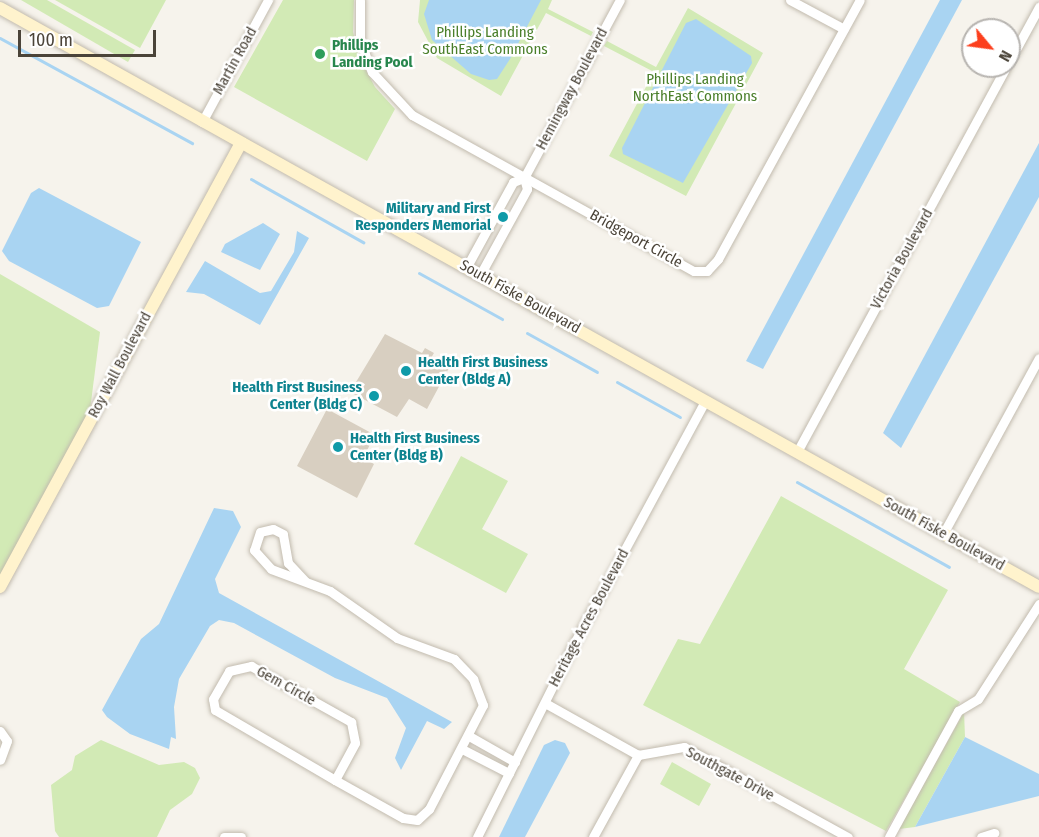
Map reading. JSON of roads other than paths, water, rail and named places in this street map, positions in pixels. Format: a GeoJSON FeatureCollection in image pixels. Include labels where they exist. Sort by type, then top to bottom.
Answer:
{"type":"FeatureCollection","features":[{"type":"Feature","properties":{"kind":"main road","name":"South Fiske Boulevard"},"geometry":{"type":"LineString","coordinates":[[0,8],[1039,587]]}},
{"type":"Feature","properties":{"kind":"main road","name":"Roy Wall Boulevard"},"geometry":{"type":"LineString","coordinates":[[0,587],[241,143]]}},
{"type":"Feature","properties":{"kind":"street","name":"Martin Road"},"geometry":{"type":"LineString","coordinates":[[202,122],[268,0]]}},
{"type":"Feature","properties":{"kind":"street","name":"Bridgeport Circle"},"geometry":{"type":"LineString","coordinates":[[360,0],[360,40],[372,72],[392,98],[412,115],[694,271],[707,271],[718,259],[860,0]]}},
{"type":"Feature","properties":{"kind":"street","name":"Hemingway Boulevard"},"geometry":{"type":"LineString","coordinates":[[466,267],[513,182],[524,178],[620,0]]}},
{"type":"Feature","properties":{"kind":"street"},"geometry":{"type":"LineString","coordinates":[[790,0],[844,29]]}},
{"type":"Feature","properties":{"kind":"street","name":"Victoria Boulevard"},"geometry":{"type":"LineString","coordinates":[[1021,40],[1039,7]]}},
{"type":"Feature","properties":{"kind":"street","name":"Victoria Boulevard"},"geometry":{"type":"LineString","coordinates":[[797,452],[1000,78]]}},
{"type":"Feature","properties":{"kind":"street","name":"Hemingway Boulevard"},"geometry":{"type":"LineString","coordinates":[[480,275],[527,189],[524,178]]}},
{"type":"Feature","properties":{"kind":"street"},"geometry":{"type":"LineString","coordinates":[[943,534],[1039,358]]}},
{"type":"Feature","properties":{"kind":"street","name":"Heritage Acres Boulevard"},"geometry":{"type":"LineString","coordinates":[[477,837],[544,703],[705,401]]}},
{"type":"Feature","properties":{"kind":"street"},"geometry":{"type":"LineString","coordinates":[[273,529],[283,534],[288,563],[305,581],[271,569],[258,557],[253,545],[260,532],[273,529]]}},
{"type":"Feature","properties":{"kind":"street","name":"Gem Circle"},"geometry":{"type":"LineString","coordinates":[[305,581],[341,598],[386,632],[442,651],[464,667],[483,705],[469,736],[429,809],[417,820],[403,818],[221,717],[213,699],[228,671],[251,666],[351,722],[356,743],[335,780]]}},
{"type":"Feature","properties":{"kind":"street"},"geometry":{"type":"LineString","coordinates":[[889,837],[958,711],[978,699],[1039,604]]}},
{"type":"Feature","properties":{"kind":"street"},"geometry":{"type":"LineString","coordinates":[[544,703],[638,754],[593,837]]}},
{"type":"Feature","properties":{"kind":"street"},"geometry":{"type":"LineString","coordinates":[[0,731],[7,741],[0,760]]}},
{"type":"Feature","properties":{"kind":"street"},"geometry":{"type":"LineString","coordinates":[[469,736],[515,762]]}},
{"type":"Feature","properties":{"kind":"street","name":"Southgate Drive"},"geometry":{"type":"LineString","coordinates":[[638,754],[684,747],[848,837]]}},
{"type":"Feature","properties":{"kind":"street"},"geometry":{"type":"LineString","coordinates":[[462,749],[509,773]]}},
{"type":"Feature","properties":{"kind":"street"},"geometry":{"type":"LineString","coordinates":[[981,837],[994,833]]}},
{"type":"Feature","properties":{"kind":"street"},"geometry":{"type":"LineString","coordinates":[[224,837],[241,837]]}},
{"type":"Feature","properties":{"kind":"water","name":"Phillips Landing SouthEast Commons"},"geometry":{"type":"Polygon","coordinates":[[[429,0],[541,0],[497,79],[489,80],[471,74],[432,40],[424,14],[429,0]]]}},
{"type":"Feature","properties":{"kind":"water"},"geometry":{"type":"Polygon","coordinates":[[[940,0],[962,0],[763,369],[746,361],[940,0]]]}},
{"type":"Feature","properties":{"kind":"water","name":"Phillips Landing NorthEast Commons"},"geometry":{"type":"Polygon","coordinates":[[[696,19],[751,56],[752,63],[683,183],[623,154],[622,148],[686,23],[696,19]]]}},
{"type":"Feature","properties":{"kind":"water"},"geometry":{"type":"Polygon","coordinates":[[[1039,143],[1039,197],[901,448],[883,433],[1039,143]]]}},
{"type":"Feature","properties":{"kind":"water"},"geometry":{"type":"Polygon","coordinates":[[[39,188],[141,242],[109,306],[97,308],[9,261],[2,251],[31,193],[39,188]]]}},
{"type":"Feature","properties":{"kind":"water"},"geometry":{"type":"Polygon","coordinates":[[[263,223],[280,234],[260,270],[221,252],[225,244],[263,223]]]}},
{"type":"Feature","properties":{"kind":"water"},"geometry":{"type":"Polygon","coordinates":[[[297,231],[309,238],[260,325],[204,294],[186,292],[205,261],[260,293],[271,291],[294,252],[297,231]]]}},
{"type":"Feature","properties":{"kind":"water"},"geometry":{"type":"Polygon","coordinates":[[[214,508],[233,511],[241,527],[215,579],[219,593],[452,722],[444,729],[427,721],[401,770],[395,758],[406,728],[387,698],[335,678],[234,623],[219,620],[210,626],[179,679],[174,707],[176,739],[171,737],[169,749],[130,734],[107,717],[102,710],[141,639],[159,624],[214,508]]]}},
{"type":"Feature","properties":{"kind":"water"},"geometry":{"type":"Polygon","coordinates":[[[965,737],[1039,774],[1039,796],[915,827],[965,737]]]}},
{"type":"Feature","properties":{"kind":"water"},"geometry":{"type":"Polygon","coordinates":[[[555,740],[565,743],[570,753],[525,837],[499,837],[544,745],[555,740]]]}},
{"type":"Feature","properties":{"kind":"waterway"},"geometry":{"type":"LineString","coordinates":[[0,38],[192,143]]}},
{"type":"Feature","properties":{"kind":"waterway"},"geometry":{"type":"LineString","coordinates":[[251,179],[363,242]]}},
{"type":"Feature","properties":{"kind":"waterway"},"geometry":{"type":"LineString","coordinates":[[419,273],[502,319]]}},
{"type":"Feature","properties":{"kind":"waterway"},"geometry":{"type":"LineString","coordinates":[[527,333],[597,372]]}},
{"type":"Feature","properties":{"kind":"waterway"},"geometry":{"type":"LineString","coordinates":[[617,382],[680,417]]}},
{"type":"Feature","properties":{"kind":"waterway"},"geometry":{"type":"LineString","coordinates":[[797,482],[949,567]]}},
{"type":"Feature","properties":{"kind":"place","name":"Phillips Landing Pool"},"geometry":{"type":"Point","coordinates":[320,54]}},
{"type":"Feature","properties":{"kind":"place","name":"Military and First Responders Memorial"},"geometry":{"type":"Point","coordinates":[503,217]}},
{"type":"Feature","properties":{"kind":"place","name":"Health First Business Center (Bldg A)"},"geometry":{"type":"Point","coordinates":[406,371]}},
{"type":"Feature","properties":{"kind":"place","name":"Health First Business Center (Bldg C)"},"geometry":{"type":"Point","coordinates":[374,396]}},
{"type":"Feature","properties":{"kind":"place","name":"Health First Business Center (Bldg B)"},"geometry":{"type":"Point","coordinates":[338,447]}}]}
